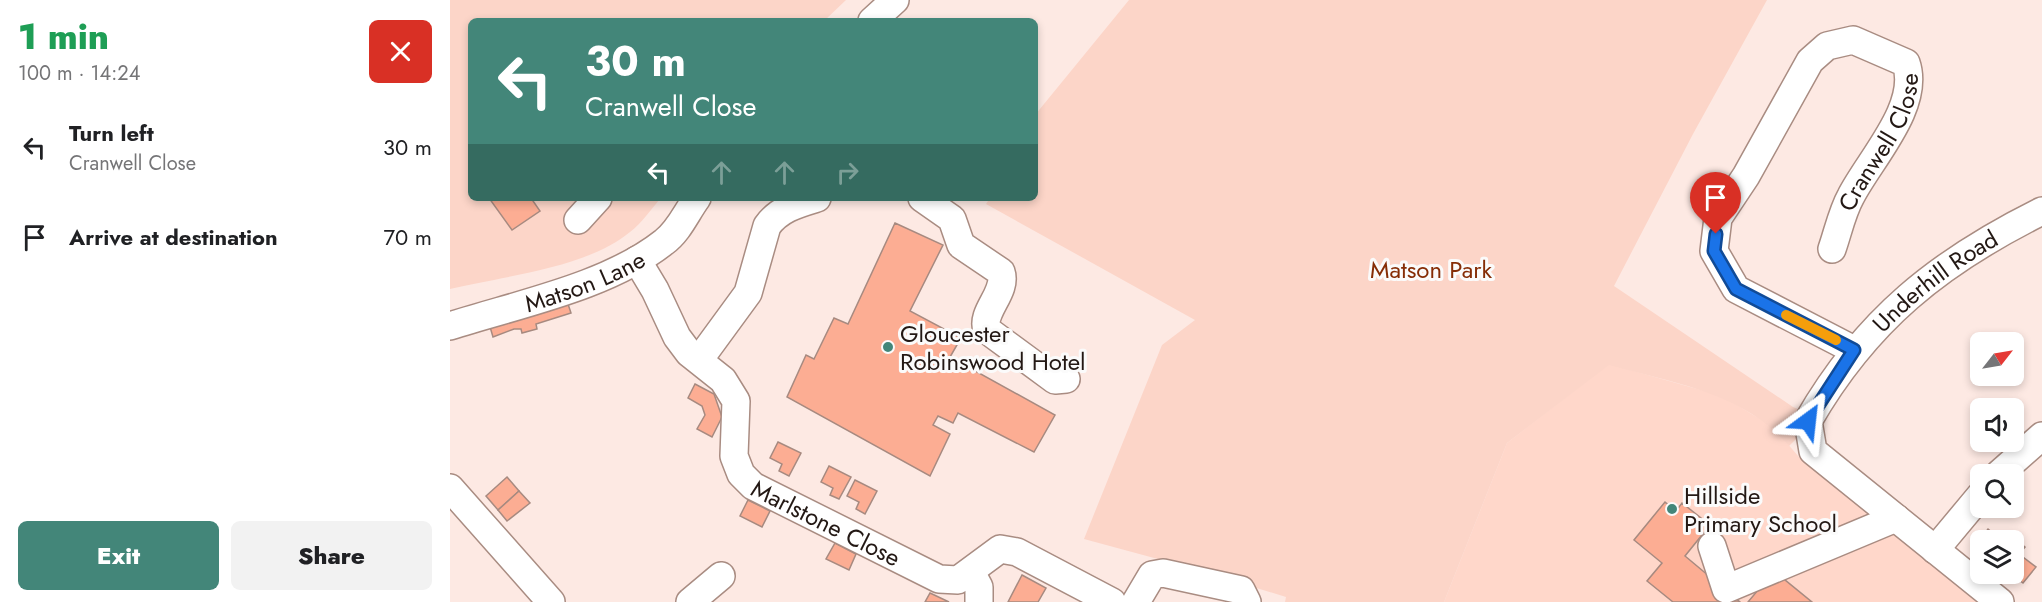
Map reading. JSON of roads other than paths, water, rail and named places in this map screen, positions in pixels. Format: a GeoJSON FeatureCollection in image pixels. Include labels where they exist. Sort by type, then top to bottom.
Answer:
{"type":"FeatureCollection","features":[{"type":"Feature","properties":{"kind":"street"},"geometry":{"type":"LineString","coordinates":[[875,18],[896,0]]}},
{"type":"Feature","properties":{"kind":"street","name":"Cranwell Close"},"geometry":{"type":"LineString","coordinates":[[1832,249],[1849,198],[1904,109],[1911,78],[1906,63],[1853,40],[1827,46],[1810,61],[1746,176],[1718,218],[1714,251],[1736,289],[1854,350]]}},
{"type":"Feature","properties":{"kind":"street"},"geometry":{"type":"LineString","coordinates":[[578,220],[595,201]]}},
{"type":"Feature","properties":{"kind":"street","name":"Matson Lane"},"geometry":{"type":"LineString","coordinates":[[450,326],[595,280],[637,260],[665,241],[682,222],[695,201]]}},
{"type":"Feature","properties":{"kind":"street"},"geometry":{"type":"LineString","coordinates":[[637,260],[655,290],[677,337],[689,353],[699,360],[748,293],[766,226],[772,218],[791,206],[807,201]]}},
{"type":"Feature","properties":{"kind":"street"},"geometry":{"type":"LineString","coordinates":[[926,201],[952,219],[961,245],[1001,272],[1004,280],[986,322],[987,330],[1055,380],[1066,378]]}},
{"type":"Feature","properties":{"kind":"street","name":"Underhill Road"},"geometry":{"type":"LineString","coordinates":[[2000,602],[1813,451],[1808,421],[1854,350],[1919,286],[1946,265],[1992,237],[2042,211]]}},
{"type":"Feature","properties":{"kind":"street","name":"Marlstone Close"},"geometry":{"type":"LineString","coordinates":[[699,360],[723,380],[736,401],[734,456],[741,474],[753,486],[939,579],[958,580],[971,572],[982,560],[1000,549],[1017,552],[1112,602]]}},
{"type":"Feature","properties":{"kind":"street"},"geometry":{"type":"LineString","coordinates":[[2010,464],[2042,436]]}},
{"type":"Feature","properties":{"kind":"street"},"geometry":{"type":"LineString","coordinates":[[450,488],[551,602]]}},
{"type":"Feature","properties":{"kind":"street"},"geometry":{"type":"LineString","coordinates":[[1935,550],[1970,508]]}},
{"type":"Feature","properties":{"kind":"street"},"geometry":{"type":"LineString","coordinates":[[1712,546],[1726,589],[1896,518]]}},
{"type":"Feature","properties":{"kind":"street"},"geometry":{"type":"LineString","coordinates":[[971,572],[979,588],[979,602]]}},
{"type":"Feature","properties":{"kind":"street"},"geometry":{"type":"LineString","coordinates":[[1136,602],[1152,575],[1162,573],[1241,590],[1247,602]]}},
{"type":"Feature","properties":{"kind":"place","name":"Gloucester Robinswood Hotel"},"geometry":{"type":"Point","coordinates":[888,347]}},
{"type":"Feature","properties":{"kind":"place","name":"Hillside Primary School"},"geometry":{"type":"Point","coordinates":[1672,509]}},
{"type":"Feature","properties":{"kind":"park label","name":"Matson Park"},"geometry":{"type":"Point","coordinates":[1431,269]}}]}
